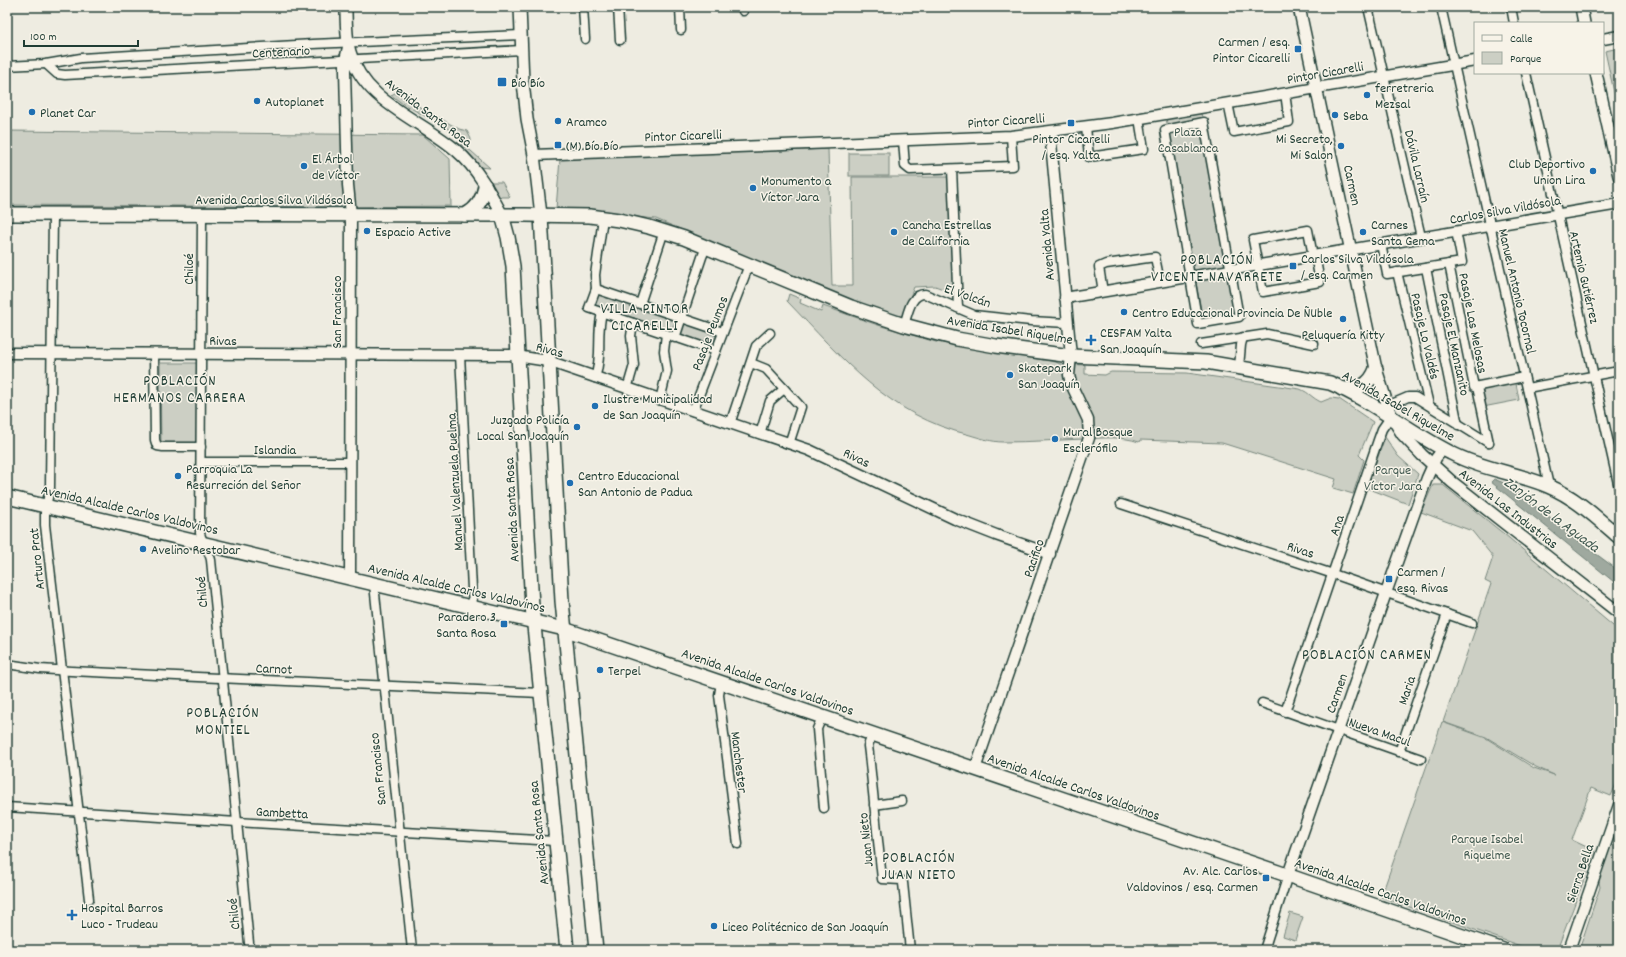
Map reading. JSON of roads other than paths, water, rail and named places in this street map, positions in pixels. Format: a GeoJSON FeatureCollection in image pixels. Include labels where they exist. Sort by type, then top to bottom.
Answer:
{"type":"FeatureCollection","features":[{"type":"Feature","properties":{"kind":"main road","name":"San Francisco"},"geometry":{"type":"LineString","coordinates":[[346,7],[349,60]]}},
{"type":"Feature","properties":{"kind":"main road"},"geometry":{"type":"LineString","coordinates":[[520,7],[524,88],[541,215],[564,629],[596,950]]}},
{"type":"Feature","properties":{"kind":"main road","name":"Carmen"},"geometry":{"type":"LineString","coordinates":[[1299,7],[1376,369],[1389,411]]}},
{"type":"Feature","properties":{"kind":"main road"},"geometry":{"type":"LineString","coordinates":[[1581,7],[1584,22]]}},
{"type":"Feature","properties":{"kind":"main road","name":"Avenida Santa Rosa"},"geometry":{"type":"LineString","coordinates":[[349,60],[376,93],[457,151],[471,165],[502,215],[508,237],[513,266],[519,356],[533,622],[567,950]]}},
{"type":"Feature","properties":{"kind":"main road"},"geometry":{"type":"LineString","coordinates":[[1596,74],[1619,176]]}},
{"type":"Feature","properties":{"kind":"main road"},"geometry":{"type":"LineString","coordinates":[[465,215],[472,211],[480,202],[485,186]]}},
{"type":"Feature","properties":{"kind":"main road","name":"Avenida Carlos Silva Vildósola"},"geometry":{"type":"LineString","coordinates":[[7,214],[541,215]]}},
{"type":"Feature","properties":{"kind":"main road"},"geometry":{"type":"LineString","coordinates":[[508,237],[513,224],[520,217],[525,215]]}},
{"type":"Feature","properties":{"kind":"main road","name":"Avenida Isabel Riquelme"},"geometry":{"type":"LineString","coordinates":[[541,215],[603,218],[634,223],[664,231],[706,247],[850,308],[904,325],[957,339],[1071,356],[1192,361],[1239,367],[1323,382],[1342,388],[1389,411],[1443,449],[1468,460],[1549,486],[1574,500],[1617,530]]}},
{"type":"Feature","properties":{"kind":"main road"},"geometry":{"type":"LineString","coordinates":[[1342,388],[1353,389],[1366,385],[1376,369]]}},
{"type":"Feature","properties":{"kind":"main road","name":"Avenida Las Industrias"},"geometry":{"type":"LineString","coordinates":[[1389,411],[1403,435],[1432,466],[1619,613]]}},
{"type":"Feature","properties":{"kind":"main road","name":"Avenida Alcalde Carlos Valdovinos"},"geometry":{"type":"LineString","coordinates":[[7,497],[564,629],[1288,875],[1503,950]]}},
{"type":"Feature","properties":{"kind":"street"},"geometry":{"type":"LineString","coordinates":[[583,7],[585,39]]}},
{"type":"Feature","properties":{"kind":"street"},"geometry":{"type":"LineString","coordinates":[[618,7],[620,40]]}},
{"type":"Feature","properties":{"kind":"street"},"geometry":{"type":"LineString","coordinates":[[680,7],[681,30]]}},
{"type":"Feature","properties":{"kind":"street","name":"Dávila Larraín"},"geometry":{"type":"LineString","coordinates":[[1368,7],[1421,237]]}},
{"type":"Feature","properties":{"kind":"street","name":"Manuel Antonio Tocornal"},"geometry":{"type":"LineString","coordinates":[[1441,7],[1549,486]]}},
{"type":"Feature","properties":{"kind":"street"},"geometry":{"type":"LineString","coordinates":[[1511,7],[1514,22]]}},
{"type":"Feature","properties":{"kind":"street","name":"Centenario"},"geometry":{"type":"LineString","coordinates":[[7,66],[46,64],[81,58],[521,35]]}},
{"type":"Feature","properties":{"kind":"street"},"geometry":{"type":"LineString","coordinates":[[1604,39],[1619,36]]}},
{"type":"Feature","properties":{"kind":"street","name":"Centenario"},"geometry":{"type":"LineString","coordinates":[[46,64],[57,74],[65,76],[522,50]]}},
{"type":"Feature","properties":{"kind":"street","name":"San Francisco"},"geometry":{"type":"LineString","coordinates":[[349,60],[348,171],[351,215],[350,578]]}},
{"type":"Feature","properties":{"kind":"street","name":"Pintor Cicarelli"},"geometry":{"type":"LineString","coordinates":[[534,155],[1011,136],[1086,127],[1474,61]]}},
{"type":"Feature","properties":{"kind":"street","name":"Artemio Gutiérrez"},"geometry":{"type":"LineString","coordinates":[[1526,74],[1619,488]]}},
{"type":"Feature","properties":{"kind":"street"},"geometry":{"type":"LineString","coordinates":[[1228,103],[1234,132],[1289,122],[1284,93]]}},
{"type":"Feature","properties":{"kind":"street"},"geometry":{"type":"LineString","coordinates":[[1086,127],[1090,157],[1144,149],[1139,118]]}},
{"type":"Feature","properties":{"kind":"street"},"geometry":{"type":"LineString","coordinates":[[1204,122],[1230,270],[1239,317],[1198,324],[1165,130],[1204,122]]}},
{"type":"Feature","properties":{"kind":"street","name":"Avenida Yalta"},"geometry":{"type":"LineString","coordinates":[[1050,132],[1071,356]]}},
{"type":"Feature","properties":{"kind":"street"},"geometry":{"type":"LineString","coordinates":[[902,140],[905,166],[910,170],[952,169],[1013,166],[1011,136]]}},
{"type":"Feature","properties":{"kind":"street"},"geometry":{"type":"LineString","coordinates":[[952,169],[958,308]]}},
{"type":"Feature","properties":{"kind":"street","name":"Carlos Silva Vildósola"},"geometry":{"type":"LineString","coordinates":[[1065,298],[1619,204]]}},
{"type":"Feature","properties":{"kind":"street","name":"Arturo Prat"},"geometry":{"type":"LineString","coordinates":[[53,214],[50,488],[46,506],[45,525],[89,899]]}},
{"type":"Feature","properties":{"kind":"street","name":"Chiloé"},"geometry":{"type":"LineString","coordinates":[[202,215],[200,533],[210,556],[249,943]]}},
{"type":"Feature","properties":{"kind":"street"},"geometry":{"type":"LineString","coordinates":[[603,218],[594,275],[596,289],[589,308],[716,351]]}},
{"type":"Feature","properties":{"kind":"street"},"geometry":{"type":"LineString","coordinates":[[1308,230],[1314,256],[1320,282],[1263,292],[1253,240],[1308,230]]}},
{"type":"Feature","properties":{"kind":"street"},"geometry":{"type":"LineString","coordinates":[[640,304],[664,231]]}},
{"type":"Feature","properties":{"kind":"street"},"geometry":{"type":"LineString","coordinates":[[1381,244],[1387,274],[1462,262],[1456,231]]}},
{"type":"Feature","properties":{"kind":"street"},"geometry":{"type":"LineString","coordinates":[[675,338],[706,247]]}},
{"type":"Feature","properties":{"kind":"street"},"geometry":{"type":"LineString","coordinates":[[1103,292],[1099,268],[1106,264],[1155,257],[1160,282]]}},
{"type":"Feature","properties":{"kind":"street","name":"Pasaje Las Melosas"},"geometry":{"type":"LineString","coordinates":[[1449,264],[1489,443],[1458,425]]}},
{"type":"Feature","properties":{"kind":"street","name":"Pasaje Peumos"},"geometry":{"type":"LineString","coordinates":[[693,411],[749,265]]}},
{"type":"Feature","properties":{"kind":"street","name":"Pasaje El Manzanito"},"geometry":{"type":"LineString","coordinates":[[1426,268],[1458,425]]}},
{"type":"Feature","properties":{"kind":"street","name":"Pasaje Lo Valdés"},"geometry":{"type":"LineString","coordinates":[[1398,272],[1429,405]]}},
{"type":"Feature","properties":{"kind":"street"},"geometry":{"type":"LineString","coordinates":[[596,289],[723,332]]}},
{"type":"Feature","properties":{"kind":"street","name":"El Volcán"},"geometry":{"type":"LineString","coordinates":[[904,325],[913,300],[921,294],[925,294],[974,315],[991,318],[1067,323]]}},
{"type":"Feature","properties":{"kind":"street"},"geometry":{"type":"LineString","coordinates":[[595,378],[600,358],[599,324],[602,313]]}},
{"type":"Feature","properties":{"kind":"street"},"geometry":{"type":"LineString","coordinates":[[627,389],[634,365],[631,336],[633,323]]}},
{"type":"Feature","properties":{"kind":"street"},"geometry":{"type":"LineString","coordinates":[[730,424],[756,346],[770,333]]}},
{"type":"Feature","properties":{"kind":"street"},"geometry":{"type":"LineString","coordinates":[[660,400],[667,371],[664,351],[666,334]]}},
{"type":"Feature","properties":{"kind":"street"},"geometry":{"type":"LineString","coordinates":[[1201,344],[1266,334],[1314,344]]}},
{"type":"Feature","properties":{"kind":"street"},"geometry":{"type":"LineString","coordinates":[[1239,367],[1240,345],[1243,337]]}},
{"type":"Feature","properties":{"kind":"street","name":"Rivas"},"geometry":{"type":"LineString","coordinates":[[7,353],[519,356],[548,361],[809,450],[955,518],[996,535],[1050,554]]}},
{"type":"Feature","properties":{"kind":"street"},"geometry":{"type":"LineString","coordinates":[[154,354],[155,440],[157,446],[201,448]]}},
{"type":"Feature","properties":{"kind":"street","name":"Manuel Valenzuela Puelma"},"geometry":{"type":"LineString","coordinates":[[460,356],[473,608]]}},
{"type":"Feature","properties":{"kind":"street","name":"Pacifico"},"geometry":{"type":"LineString","coordinates":[[975,769],[1089,438],[1088,420],[1071,384],[1069,375],[1071,356]]}},
{"type":"Feature","properties":{"kind":"street"},"geometry":{"type":"LineString","coordinates":[[751,363],[766,369],[801,407],[789,444]]}},
{"type":"Feature","properties":{"kind":"street"},"geometry":{"type":"LineString","coordinates":[[1527,388],[1619,371]]}},
{"type":"Feature","properties":{"kind":"street"},"geometry":{"type":"LineString","coordinates":[[1476,387],[1524,377]]}},
{"type":"Feature","properties":{"kind":"street"},"geometry":{"type":"LineString","coordinates":[[760,434],[770,401],[784,388]]}},
{"type":"Feature","properties":{"kind":"street"},"geometry":{"type":"LineString","coordinates":[[1389,411],[1408,397],[1415,397],[1458,425]]}},
{"type":"Feature","properties":{"kind":"street","name":"Ana"},"geometry":{"type":"LineString","coordinates":[[1285,712],[1389,411]]}},
{"type":"Feature","properties":{"kind":"street","name":"Carmen"},"geometry":{"type":"LineString","coordinates":[[1264,950],[1288,875],[1386,593],[1432,466],[1443,449]]}},
{"type":"Feature","properties":{"kind":"street","name":"Islandia"},"geometry":{"type":"LineString","coordinates":[[201,462],[350,462]]}},
{"type":"Feature","properties":{"kind":"street","name":"Rivas"},"geometry":{"type":"LineString","coordinates":[[1121,504],[1333,574],[1472,623]]}},
{"type":"Feature","properties":{"kind":"street","name":"San Francisco"},"geometry":{"type":"LineString","coordinates":[[374,584],[412,950]]}},
{"type":"Feature","properties":{"kind":"street","name":"Maria"},"geometry":{"type":"LineString","coordinates":[[1399,752],[1447,614]]}},
{"type":"Feature","properties":{"kind":"street","name":"Carnot"},"geometry":{"type":"LineString","coordinates":[[7,664],[62,671],[540,693]]}},
{"type":"Feature","properties":{"kind":"street","name":"Manchester"},"geometry":{"type":"LineString","coordinates":[[721,683],[719,695],[738,844]]}},
{"type":"Feature","properties":{"kind":"street","name":"Nueva Macul"},"geometry":{"type":"LineString","coordinates":[[1262,703],[1421,759]]}},
{"type":"Feature","properties":{"kind":"street"},"geometry":{"type":"LineString","coordinates":[[822,717],[818,725],[817,734],[824,808]]}},
{"type":"Feature","properties":{"kind":"street","name":"Juan Nieto"},"geometry":{"type":"LineString","coordinates":[[872,734],[868,746],[882,879],[901,880],[903,883],[910,950]]}},
{"type":"Feature","properties":{"kind":"street"},"geometry":{"type":"LineString","coordinates":[[874,805],[902,801]]}},
{"type":"Feature","properties":{"kind":"street","name":"Sierra Bella"},"geometry":{"type":"LineString","coordinates":[[1568,950],[1619,805]]}},
{"type":"Feature","properties":{"kind":"street","name":"Gambetta"},"geometry":{"type":"LineString","coordinates":[[7,807],[555,841]]}},
{"type":"Feature","properties":{"kind":"place","name":"Carmen / esq. Pintor Cicarelli"},"geometry":{"type":"Point","coordinates":[1298,49]}},
{"type":"Feature","properties":{"kind":"place","name":"Bío Bío"},"geometry":{"type":"Point","coordinates":[502,82]}},
{"type":"Feature","properties":{"kind":"place","name":"ferretreria Mezsal"},"geometry":{"type":"Point","coordinates":[1367,95]}},
{"type":"Feature","properties":{"kind":"place","name":"Autoplanet"},"geometry":{"type":"Point","coordinates":[257,101]}},
{"type":"Feature","properties":{"kind":"place","name":"Planet Car"},"geometry":{"type":"Point","coordinates":[32,112]}},
{"type":"Feature","properties":{"kind":"place","name":"Seba"},"geometry":{"type":"Point","coordinates":[1335,115]}},
{"type":"Feature","properties":{"kind":"place","name":"Aramco"},"geometry":{"type":"Point","coordinates":[558,121]}},
{"type":"Feature","properties":{"kind":"place","name":"Pintor Cicarelli / esq. Yalta"},"geometry":{"type":"Point","coordinates":[1071,123]}},
{"type":"Feature","properties":{"kind":"place","name":"(M) Bío Bío"},"geometry":{"type":"Point","coordinates":[558,145]}},
{"type":"Feature","properties":{"kind":"place","name":"Mi Secreto, Mi Salon"},"geometry":{"type":"Point","coordinates":[1341,146]}},
{"type":"Feature","properties":{"kind":"place","name":"El Árbol de Víctor"},"geometry":{"type":"Point","coordinates":[304,166]}},
{"type":"Feature","properties":{"kind":"place","name":"Club Deportivo Union Lira"},"geometry":{"type":"Point","coordinates":[1593,171]}},
{"type":"Feature","properties":{"kind":"place","name":"Monumento a Víctor Jara"},"geometry":{"type":"Point","coordinates":[753,188]}},
{"type":"Feature","properties":{"kind":"place","name":"Espacio Active"},"geometry":{"type":"Point","coordinates":[367,231]}},
{"type":"Feature","properties":{"kind":"place","name":"Cancha Estrellas de California"},"geometry":{"type":"Point","coordinates":[894,232]}},
{"type":"Feature","properties":{"kind":"place","name":"Carnes Santa Gema"},"geometry":{"type":"Point","coordinates":[1363,232]}},
{"type":"Feature","properties":{"kind":"place","name":"Carlos Silva Vildósola / esq. Carmen"},"geometry":{"type":"Point","coordinates":[1293,266]}},
{"type":"Feature","properties":{"kind":"place","name":"Centro Educacional Provincia De ÑUble"},"geometry":{"type":"Point","coordinates":[1124,312]}},
{"type":"Feature","properties":{"kind":"place","name":"Peluquería Kitty"},"geometry":{"type":"Point","coordinates":[1343,319]}},
{"type":"Feature","properties":{"kind":"place","name":"CESFAM Yalta San Joaquín"},"geometry":{"type":"Point","coordinates":[1091,340]}},
{"type":"Feature","properties":{"kind":"place","name":"Skatepark San Joaquín"},"geometry":{"type":"Point","coordinates":[1010,375]}},
{"type":"Feature","properties":{"kind":"place","name":"Ilustre Municipalidad de San Joaquín"},"geometry":{"type":"Point","coordinates":[595,406]}},
{"type":"Feature","properties":{"kind":"place","name":"Juzgado Policía Local San Joaquín"},"geometry":{"type":"Point","coordinates":[577,427]}},
{"type":"Feature","properties":{"kind":"place","name":"Mural Bosque Esclerófilo"},"geometry":{"type":"Point","coordinates":[1055,439]}},
{"type":"Feature","properties":{"kind":"place","name":"Parroquia La Resurreción del Señor"},"geometry":{"type":"Point","coordinates":[178,476]}},
{"type":"Feature","properties":{"kind":"place","name":"Centro Educacional San Antonio de Padua"},"geometry":{"type":"Point","coordinates":[570,483]}},
{"type":"Feature","properties":{"kind":"place","name":"Avelino Restobar"},"geometry":{"type":"Point","coordinates":[143,549]}},
{"type":"Feature","properties":{"kind":"place","name":"Carmen / esq. Rivas"},"geometry":{"type":"Point","coordinates":[1389,579]}},
{"type":"Feature","properties":{"kind":"place","name":"Paradero 3 Santa Rosa"},"geometry":{"type":"Point","coordinates":[504,624]}},
{"type":"Feature","properties":{"kind":"place","name":"Terpel"},"geometry":{"type":"Point","coordinates":[600,670]}},
{"type":"Feature","properties":{"kind":"place","name":"Av. Alc. Carlos Valdovinos / esq. Carmen"},"geometry":{"type":"Point","coordinates":[1266,878]}},
{"type":"Feature","properties":{"kind":"place","name":"Hospital Barros Luco - Trudeau"},"geometry":{"type":"Point","coordinates":[72,915]}},
{"type":"Feature","properties":{"kind":"place","name":"Liceo Politécnico de San Joaquín"},"geometry":{"type":"Point","coordinates":[714,926]}},
{"type":"Feature","properties":{"kind":"district","name":"POBLACIÓN VICENTE NAVARRETE"},"geometry":{"type":"Point","coordinates":[1217,268]}},
{"type":"Feature","properties":{"kind":"district","name":"VILLA PINTOR CICARELLI"},"geometry":{"type":"Point","coordinates":[645,316]}},
{"type":"Feature","properties":{"kind":"district","name":"POBLACIÓN HERMANOS CARRERA"},"geometry":{"type":"Point","coordinates":[180,388]}},
{"type":"Feature","properties":{"kind":"district","name":"POBLACIÓN CARMEN"},"geometry":{"type":"Point","coordinates":[1367,654]}},
{"type":"Feature","properties":{"kind":"district","name":"POBLACIÓN MONTIEL"},"geometry":{"type":"Point","coordinates":[223,720]}},
{"type":"Feature","properties":{"kind":"district","name":"POBLACIÓN JUAN NIETO"},"geometry":{"type":"Point","coordinates":[919,866]}},
{"type":"Feature","properties":{"kind":"park label","name":"Plaza Casablanca"},"geometry":{"type":"Point","coordinates":[1188,140]}},
{"type":"Feature","properties":{"kind":"park label","name":"Parque Víctor Jara"},"geometry":{"type":"Point","coordinates":[1393,478]}},
{"type":"Feature","properties":{"kind":"park label","name":"Parque Isabel Riquelme"},"geometry":{"type":"Point","coordinates":[1487,846]}},
{"type":"Feature","properties":{"kind":"water label","name":"Zanjón de la Aguada"},"geometry":{"type":"Point","coordinates":[1552,514]}}]}
